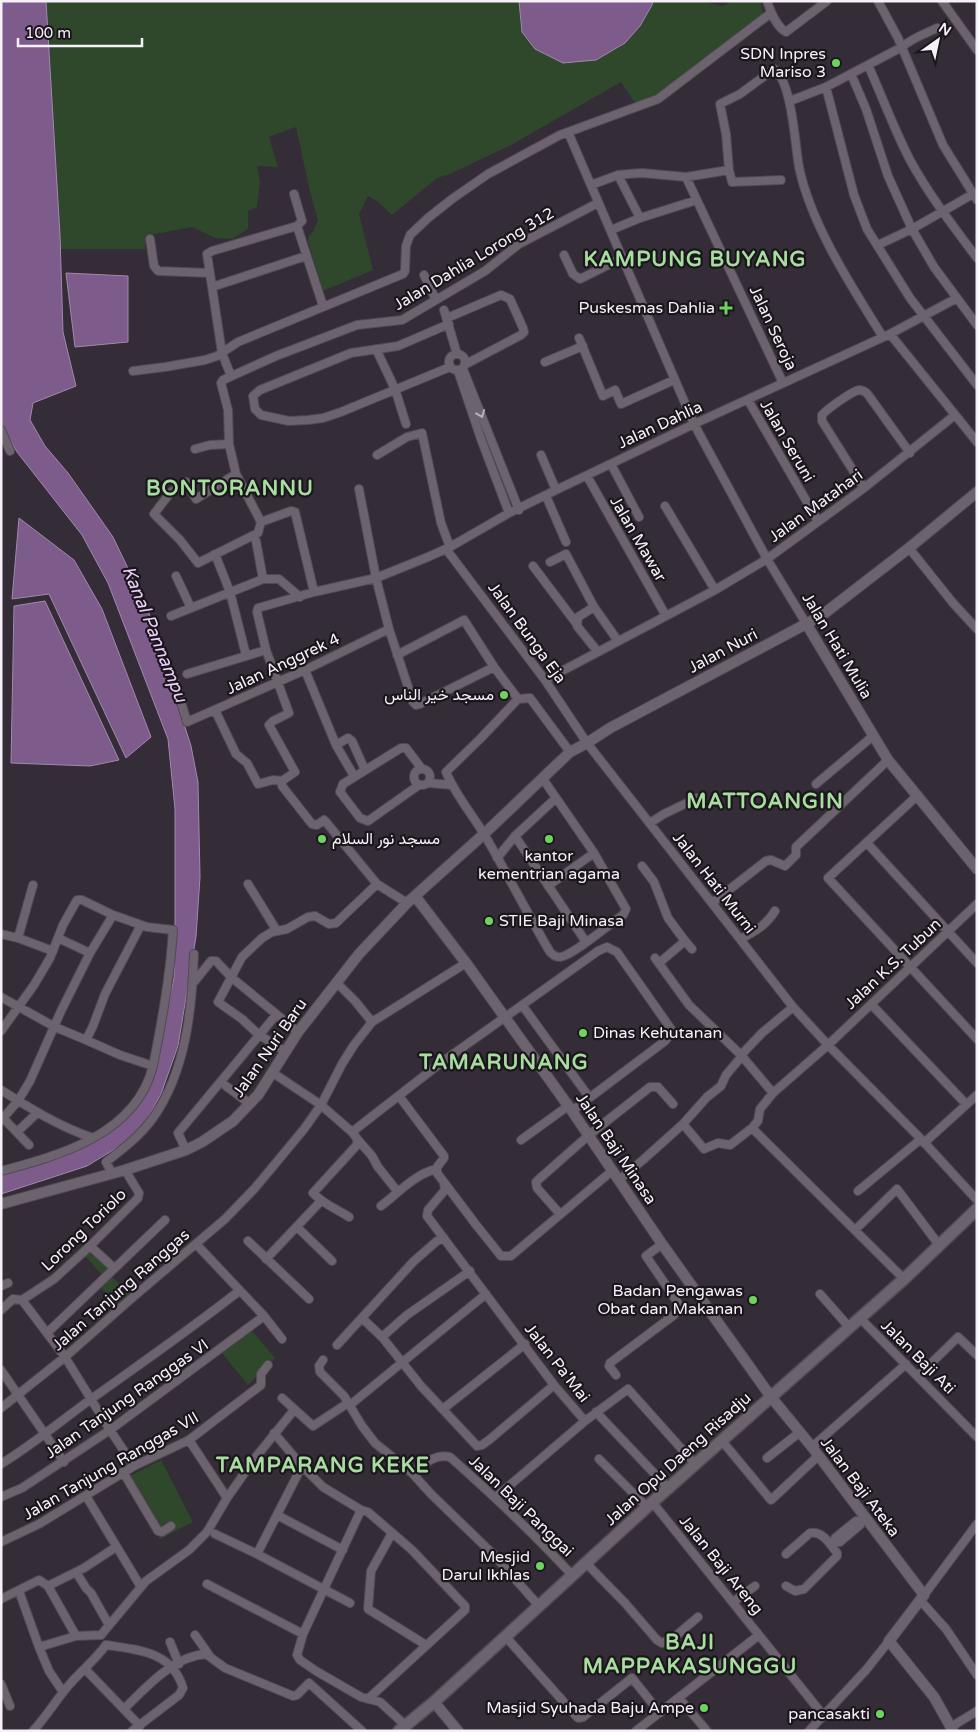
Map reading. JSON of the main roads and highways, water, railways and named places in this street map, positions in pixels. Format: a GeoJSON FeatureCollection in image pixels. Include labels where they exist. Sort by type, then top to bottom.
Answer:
{"type":"FeatureCollection","features":[{"type":"Feature","properties":{"kind":"main road","name":"Jalan Opu Daeng Risadju"},"geometry":{"type":"LineString","coordinates":[[402,1728],[434,1702],[650,1505],[904,1279],[977,1208]]}},
{"type":"Feature","properties":{"kind":"water","name":"Kanal Pannampu"},"geometry":{"type":"Polygon","coordinates":[[[1,1],[46,1],[60,235],[63,332],[76,386],[33,403],[30,420],[45,446],[68,473],[113,537],[148,610],[191,746],[198,782],[200,877],[196,937],[178,1046],[161,1094],[145,1123],[123,1144],[87,1166],[1,1194],[1,1172],[59,1158],[97,1139],[127,1116],[157,1057],[174,978],[175,809],[168,739],[108,583],[82,535],[17,452],[1,424],[1,1]]]}},
{"type":"Feature","properties":{"kind":"water"},"geometry":{"type":"Polygon","coordinates":[[[519,1],[653,1],[640,26],[625,43],[596,60],[563,63],[535,49],[522,32],[519,1]]]}},
{"type":"Feature","properties":{"kind":"water"},"geometry":{"type":"Polygon","coordinates":[[[66,273],[128,276],[128,342],[75,347],[66,273]]]}},
{"type":"Feature","properties":{"kind":"water"},"geometry":{"type":"Polygon","coordinates":[[[19,518],[74,560],[102,609],[151,737],[126,758],[49,594],[12,599],[19,518]]]}},
{"type":"Feature","properties":{"kind":"water"},"geometry":{"type":"Polygon","coordinates":[[[45,601],[119,760],[90,766],[11,763],[14,606],[45,601]]]}},
{"type":"Feature","properties":{"kind":"place","name":"SDN Inpres Mariso 3"},"geometry":{"type":"Point","coordinates":[836,63]}},
{"type":"Feature","properties":{"kind":"place","name":"Puskesmas Dahlia"},"geometry":{"type":"Point","coordinates":[726,308]}},
{"type":"Feature","properties":{"kind":"place","name":"مسجد خير الناس"},"geometry":{"type":"Point","coordinates":[504,695]}},
{"type":"Feature","properties":{"kind":"place","name":"مسجد نور السلام"},"geometry":{"type":"Point","coordinates":[322,839]}},
{"type":"Feature","properties":{"kind":"place","name":"kantor kementrian agama"},"geometry":{"type":"Point","coordinates":[549,839]}},
{"type":"Feature","properties":{"kind":"place","name":"STIE Baji Minasa"},"geometry":{"type":"Point","coordinates":[489,921]}},
{"type":"Feature","properties":{"kind":"place","name":"Dinas Kehutanan"},"geometry":{"type":"Point","coordinates":[583,1033]}},
{"type":"Feature","properties":{"kind":"place","name":"Badan Pengawas Obat dan Makanan"},"geometry":{"type":"Point","coordinates":[753,1300]}},
{"type":"Feature","properties":{"kind":"place","name":"Mesjid Darul Ikhlas"},"geometry":{"type":"Point","coordinates":[540,1566]}},
{"type":"Feature","properties":{"kind":"place","name":"Masjid Syuhada Baju Ampe"},"geometry":{"type":"Point","coordinates":[704,1708]}},
{"type":"Feature","properties":{"kind":"place","name":"pancasakti"},"geometry":{"type":"Point","coordinates":[880,1714]}},
{"type":"Feature","properties":{"kind":"district","name":"KAMPUNG BUYANG"},"geometry":{"type":"Point","coordinates":[695,259]}},
{"type":"Feature","properties":{"kind":"district","name":"BONTORANNU"},"geometry":{"type":"Point","coordinates":[230,488]}},
{"type":"Feature","properties":{"kind":"district","name":"MATTOANGIN"},"geometry":{"type":"Point","coordinates":[765,801]}},
{"type":"Feature","properties":{"kind":"district","name":"TAMARUNANG"},"geometry":{"type":"Point","coordinates":[504,1062]}},
{"type":"Feature","properties":{"kind":"district","name":"TAMPARANG KEKE"},"geometry":{"type":"Point","coordinates":[323,1465]}},
{"type":"Feature","properties":{"kind":"district","name":"BAJI MAPPAKASUNGGU"},"geometry":{"type":"Point","coordinates":[690,1654]}}]}
